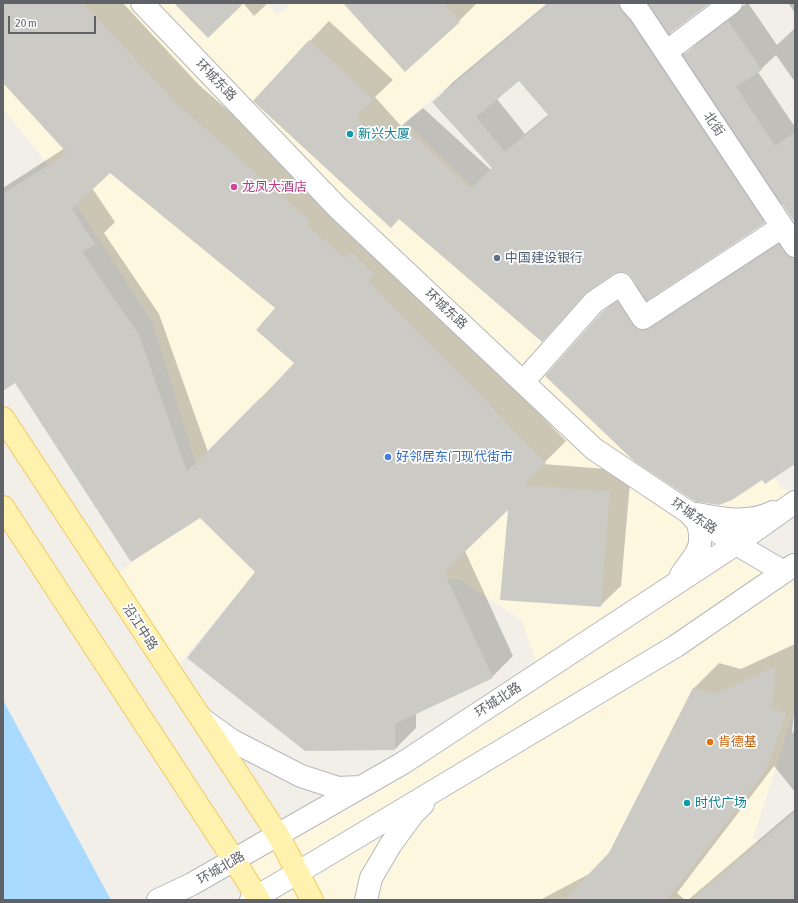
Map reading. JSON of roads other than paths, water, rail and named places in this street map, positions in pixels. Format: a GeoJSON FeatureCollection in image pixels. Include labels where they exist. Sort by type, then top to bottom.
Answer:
{"type":"FeatureCollection","features":[{"type":"Feature","properties":{"kind":"main road","name":"沿江中路"},"geometry":{"type":"LineString","coordinates":[[3,418],[278,835],[312,900]]}},
{"type":"Feature","properties":{"kind":"main road"},"geometry":{"type":"LineString","coordinates":[[3,507],[234,860],[256,899]]}},
{"type":"Feature","properties":{"kind":"street","name":"环城东路"},"geometry":{"type":"LineString","coordinates":[[142,3],[338,208],[594,449],[736,544],[790,568]]}},
{"type":"Feature","properties":{"kind":"street","name":"北街"},"geometry":{"type":"LineString","coordinates":[[631,3],[640,13],[795,246]]}},
{"type":"Feature","properties":{"kind":"street"},"geometry":{"type":"LineString","coordinates":[[666,52],[731,3]]}},
{"type":"Feature","properties":{"kind":"street"},"geometry":{"type":"LineString","coordinates":[[523,382],[594,302],[621,284],[643,318],[782,227]]}},
{"type":"Feature","properties":{"kind":"street"},"geometry":{"type":"LineString","coordinates":[[688,512],[741,520],[766,515],[795,501]]}},
{"type":"Feature","properties":{"kind":"street","name":"环城北路"},"geometry":{"type":"LineString","coordinates":[[158,900],[192,884],[403,763],[736,544],[795,501]]}},
{"type":"Feature","properties":{"kind":"street"},"geometry":{"type":"LineString","coordinates":[[660,594],[678,578],[687,567],[696,554],[700,544],[698,523],[688,512]]}},
{"type":"Feature","properties":{"kind":"street"},"geometry":{"type":"LineString","coordinates":[[256,899],[676,646],[790,568]]}},
{"type":"Feature","properties":{"kind":"street"},"geometry":{"type":"LineString","coordinates":[[200,718],[231,740],[301,776],[338,788],[360,787]]}},
{"type":"Feature","properties":{"kind":"street"},"geometry":{"type":"LineString","coordinates":[[366,900],[371,878],[391,844],[413,814],[438,788]]}},
{"type":"Feature","properties":{"kind":"water"},"geometry":{"type":"Polygon","coordinates":[[[3,700],[111,900],[3,900],[3,700]]]}},
{"type":"Feature","properties":{"kind":"place","name":"新兴大厦"},"geometry":{"type":"Point","coordinates":[350,134]}},
{"type":"Feature","properties":{"kind":"place","name":"龙凤大酒店"},"geometry":{"type":"Point","coordinates":[234,187]}},
{"type":"Feature","properties":{"kind":"place","name":"中国建设银行"},"geometry":{"type":"Point","coordinates":[497,258]}},
{"type":"Feature","properties":{"kind":"place","name":"好邻居东门现代街市"},"geometry":{"type":"Point","coordinates":[388,457]}},
{"type":"Feature","properties":{"kind":"place","name":"肯德基"},"geometry":{"type":"Point","coordinates":[710,742]}},
{"type":"Feature","properties":{"kind":"place","name":"时代广场"},"geometry":{"type":"Point","coordinates":[687,803]}}]}
